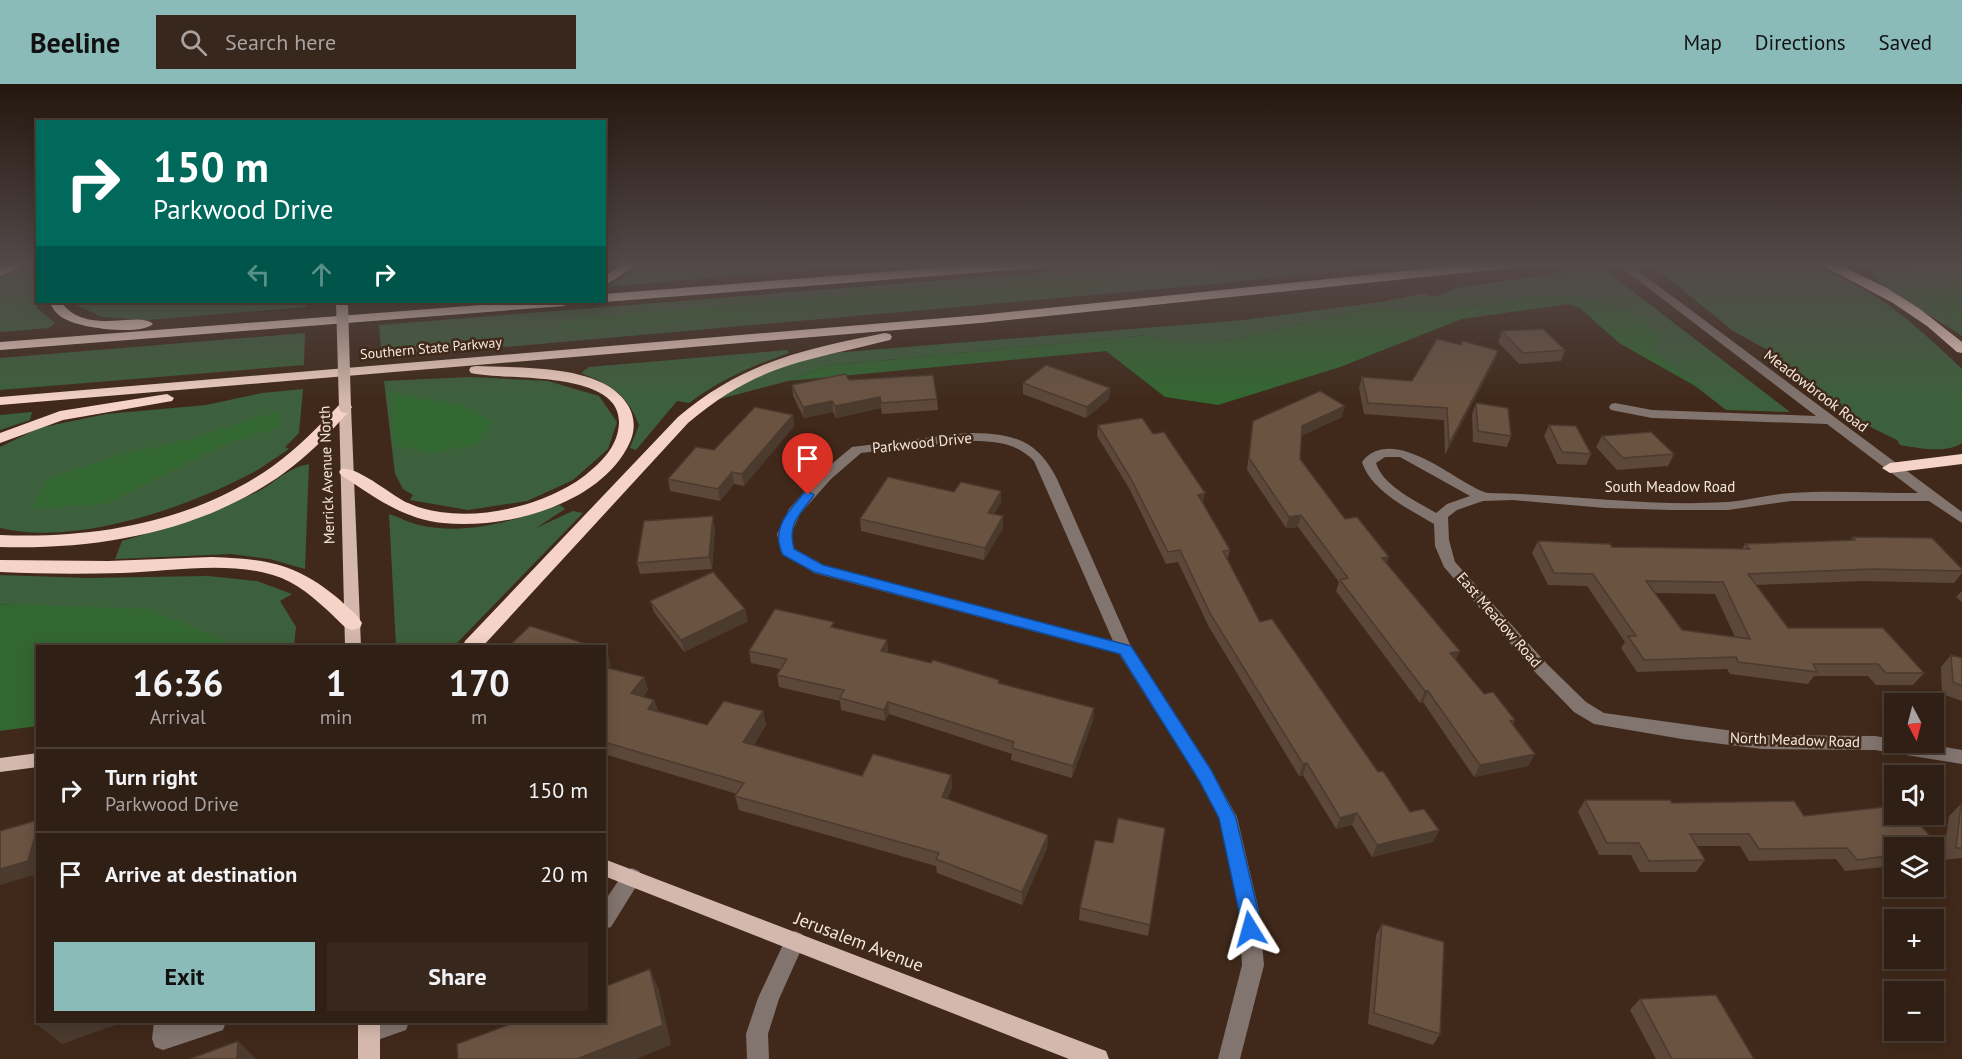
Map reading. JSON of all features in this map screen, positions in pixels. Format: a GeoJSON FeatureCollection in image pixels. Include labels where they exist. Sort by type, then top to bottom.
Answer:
{"type":"FeatureCollection","features":[{"type":"Feature","properties":{"kind":"highway"},"geometry":{"type":"LineString","coordinates":[[61,310],[65,315],[100,324],[289,324]]}},
{"type":"Feature","properties":{"kind":"highway"},"geometry":{"type":"LineString","coordinates":[[389,315],[428,310]]}},
{"type":"Feature","properties":{"kind":"highway"},"geometry":{"type":"LineString","coordinates":[[0,346],[463,310]]}},
{"type":"Feature","properties":{"kind":"highway","name":"Southern State Parkway"},"geometry":{"type":"LineString","coordinates":[[0,401],[1072,310]]}},
{"type":"Feature","properties":{"kind":"highway"},"geometry":{"type":"LineString","coordinates":[[1910,310],[1937,328],[1962,350]]}},
{"type":"Feature","properties":{"kind":"highway"},"geometry":{"type":"LineString","coordinates":[[473,645],[683,420],[722,388],[757,370],[800,355],[980,319]]}},
{"type":"Feature","properties":{"kind":"highway"},"geometry":{"type":"LineString","coordinates":[[347,472],[408,510],[420,514],[454,519],[493,517],[554,500],[589,482],[618,453],[627,433],[626,415],[617,400],[587,382],[540,374],[405,367]]}},
{"type":"Feature","properties":{"kind":"highway"},"geometry":{"type":"LineString","coordinates":[[0,438],[42,422],[83,411],[292,376]]}},
{"type":"Feature","properties":{"kind":"highway"},"geometry":{"type":"LineString","coordinates":[[0,541],[57,542],[93,538],[127,532],[190,514],[220,502],[265,479],[297,455],[345,407]]}},
{"type":"Feature","properties":{"kind":"highway"},"geometry":{"type":"LineString","coordinates":[[1890,468],[1962,459]]}},
{"type":"Feature","properties":{"kind":"highway"},"geometry":{"type":"LineString","coordinates":[[0,566],[81,568],[223,564],[261,568],[295,577],[319,592],[353,623]]}},
{"type":"Feature","properties":{"kind":"main road","name":"Merrick Avenue North"},"geometry":{"type":"LineString","coordinates":[[342,310],[353,645]]}},
{"type":"Feature","properties":{"kind":"main road"},"geometry":{"type":"LineString","coordinates":[[0,765],[36,760]]}},
{"type":"Feature","properties":{"kind":"main road","name":"Jerusalem Avenue"},"geometry":{"type":"LineString","coordinates":[[606,868],[1098,1059]]}},
{"type":"Feature","properties":{"kind":"main road"},"geometry":{"type":"LineString","coordinates":[[369,1027],[369,1059]]}},
{"type":"Feature","properties":{"kind":"street","name":"Meadowbrook Road"},"geometry":{"type":"LineString","coordinates":[[1681,310],[1890,468],[1962,519]]}},
{"type":"Feature","properties":{"kind":"street"},"geometry":{"type":"LineString","coordinates":[[1615,407],[1652,414],[1828,420]]}},
{"type":"Feature","properties":{"kind":"street","name":"Parkwood Drive"},"geometry":{"type":"LineString","coordinates":[[1125,650],[819,569],[788,552],[784,536],[789,520],[818,483],[846,456],[857,450],[992,437],[1012,441],[1034,454],[1051,483],[1086,557],[1125,650],[1205,775],[1227,818],[1249,911],[1253,965],[1229,1059]]}},
{"type":"Feature","properties":{"kind":"street"},"geometry":{"type":"LineString","coordinates":[[1441,522],[1375,475],[1369,467],[1369,462],[1382,453],[1403,454],[1482,497]]}},
{"type":"Feature","properties":{"kind":"street","name":"South Meadow Road"},"geometry":{"type":"LineString","coordinates":[[1482,497],[1513,496],[1605,504],[1728,506],[1791,497],[1930,497]]}},
{"type":"Feature","properties":{"kind":"street"},"geometry":{"type":"LineString","coordinates":[[1441,522],[1441,515],[1452,507],[1482,497]]}},
{"type":"Feature","properties":{"kind":"street","name":"East Meadow Road"},"geometry":{"type":"LineString","coordinates":[[1441,522],[1442,550],[1449,564],[1542,669],[1580,707],[1600,719],[1627,724]]}},
{"type":"Feature","properties":{"kind":"street","name":"North Meadow Road"},"geometry":{"type":"LineString","coordinates":[[1627,724],[1762,742],[1875,743],[1962,757]]}},
{"type":"Feature","properties":{"kind":"street"},"geometry":{"type":"LineString","coordinates":[[606,917],[632,877]]}},
{"type":"Feature","properties":{"kind":"street"},"geometry":{"type":"LineString","coordinates":[[758,1059],[757,1034],[769,998],[795,941]]}},
{"type":"Feature","properties":{"kind":"street"},"geometry":{"type":"LineString","coordinates":[[165,1023],[163,1039],[212,1023]]}},
{"type":"Feature","properties":{"kind":"street"},"geometry":{"type":"LineString","coordinates":[[369,1027],[392,1023]]}},
{"type":"Feature","properties":{"kind":"green space"},"geometry":{"type":"Polygon","coordinates":[[[0,310],[39,310],[55,323],[49,328],[0,332],[0,310]]]}},
{"type":"Feature","properties":{"kind":"green space"},"geometry":{"type":"Polygon","coordinates":[[[86,310],[275,310],[147,320],[102,317],[86,310]]]}},
{"type":"Feature","properties":{"kind":"green space"},"geometry":{"type":"Polygon","coordinates":[[[574,310],[928,310],[382,358],[379,325],[574,310]]]}},
{"type":"Feature","properties":{"kind":"green space"},"geometry":{"type":"Polygon","coordinates":[[[671,310],[847,310],[586,331],[553,329],[566,321],[671,310]]]}},
{"type":"Feature","properties":{"kind":"green space"},"geometry":{"type":"Polygon","coordinates":[[[1324,310],[1365,310],[1216,343],[1179,343],[1147,335],[825,366],[788,381],[716,400],[768,370],[820,354],[1243,320],[1324,310]]]}},
{"type":"Feature","properties":{"kind":"green space"},"geometry":{"type":"Polygon","coordinates":[[[1365,310],[1436,312],[1451,310],[1529,310],[1462,319],[1340,367],[1218,405],[1165,397],[1106,351],[788,381],[825,366],[1147,335],[1179,343],[1216,343],[1365,310]]]}},
{"type":"Feature","properties":{"kind":"green space"},"geometry":{"type":"Polygon","coordinates":[[[1406,310],[1451,310],[1436,312],[1406,310]]]}},
{"type":"Feature","properties":{"kind":"green space"},"geometry":{"type":"Polygon","coordinates":[[[1582,310],[1625,310],[1663,334],[1650,350],[1704,391],[1619,343],[1582,310]]]}},
{"type":"Feature","properties":{"kind":"green space"},"geometry":{"type":"Polygon","coordinates":[[[1625,310],[1656,310],[1790,412],[1726,410],[1649,350],[1662,334],[1625,310]]]}},
{"type":"Feature","properties":{"kind":"green space"},"geometry":{"type":"Polygon","coordinates":[[[1707,310],[1893,310],[1927,336],[1962,369],[1962,443],[1940,449],[1900,445],[1897,440],[1852,418],[1775,361],[1784,359],[1733,331],[1707,310]]]}},
{"type":"Feature","properties":{"kind":"green space"},"geometry":{"type":"Polygon","coordinates":[[[1920,310],[1938,310],[1962,324],[1962,336],[1920,310]]]}},
{"type":"Feature","properties":{"kind":"green space"},"geometry":{"type":"Polygon","coordinates":[[[1938,310],[1962,310],[1962,324],[1938,310]]]}},
{"type":"Feature","properties":{"kind":"green space"},"geometry":{"type":"Polygon","coordinates":[[[305,333],[304,365],[0,390],[0,358],[305,333]]]}},
{"type":"Feature","properties":{"kind":"green space"},"geometry":{"type":"Polygon","coordinates":[[[787,350],[789,353],[737,374],[689,403],[677,401],[636,450],[630,448],[639,425],[629,405],[617,392],[581,373],[589,367],[787,350]]]}},
{"type":"Feature","properties":{"kind":"green space"},"geometry":{"type":"Polygon","coordinates":[[[469,377],[548,381],[599,396],[617,422],[608,449],[573,480],[527,501],[468,510],[410,500],[413,495],[403,489],[395,474],[384,381],[469,377]]]}},
{"type":"Feature","properties":{"kind":"green space"},"geometry":{"type":"Polygon","coordinates":[[[303,389],[299,433],[285,447],[289,449],[255,471],[223,487],[161,511],[94,528],[61,532],[30,532],[0,528],[0,447],[39,428],[106,414],[206,405],[262,393],[303,389]]]}},
{"type":"Feature","properties":{"kind":"green space"},"geometry":{"type":"Polygon","coordinates":[[[391,392],[464,406],[493,422],[477,444],[433,453],[395,445],[391,392]]]}},
{"type":"Feature","properties":{"kind":"green space"},"geometry":{"type":"Polygon","coordinates":[[[279,411],[279,427],[218,447],[105,504],[32,509],[46,480],[115,456],[191,439],[279,411]]]}},
{"type":"Feature","properties":{"kind":"green space"},"geometry":{"type":"Polygon","coordinates":[[[32,412],[30,420],[0,430],[0,415],[32,412]]]}},
{"type":"Feature","properties":{"kind":"green space"},"geometry":{"type":"Polygon","coordinates":[[[309,464],[305,569],[270,559],[231,554],[115,559],[122,541],[221,508],[260,490],[293,469],[309,464]]]}},
{"type":"Feature","properties":{"kind":"green space"},"geometry":{"type":"Polygon","coordinates":[[[560,505],[565,509],[536,528],[573,511],[583,513],[455,645],[396,645],[389,514],[419,525],[455,529],[491,525],[560,505]]]}},
{"type":"Feature","properties":{"kind":"green space"},"geometry":{"type":"Polygon","coordinates":[[[0,575],[87,578],[208,576],[257,581],[292,594],[280,601],[296,627],[294,645],[231,645],[12,604],[0,605],[0,575]]]}},
{"type":"Feature","properties":{"kind":"green space"},"geometry":{"type":"Polygon","coordinates":[[[0,605],[149,609],[232,644],[36,645],[36,726],[0,731],[0,605]]]}},
{"type":"Feature","properties":{"kind":"building"},"geometry":{"type":"Polygon","coordinates":[[[1543,329],[1565,350],[1523,353],[1502,331],[1543,329]]]}},
{"type":"Feature","properties":{"kind":"building"},"geometry":{"type":"Polygon","coordinates":[[[1437,339],[1461,345],[1463,341],[1498,351],[1449,444],[1447,408],[1368,403],[1362,377],[1412,381],[1437,339]]]}},
{"type":"Feature","properties":{"kind":"building"},"geometry":{"type":"Polygon","coordinates":[[[1046,365],[1110,388],[1087,407],[1023,383],[1046,365]]]}},
{"type":"Feature","properties":{"kind":"building"},"geometry":{"type":"Polygon","coordinates":[[[845,374],[849,380],[933,375],[937,399],[881,403],[880,397],[835,406],[832,401],[803,407],[792,385],[845,374]]]}},
{"type":"Feature","properties":{"kind":"building"},"geometry":{"type":"Polygon","coordinates":[[[1320,391],[1345,406],[1302,426],[1300,459],[1345,519],[1357,517],[1389,557],[1382,558],[1460,651],[1450,653],[1484,694],[1493,692],[1515,720],[1510,721],[1535,754],[1480,765],[1428,691],[1425,691],[1340,580],[1348,578],[1301,515],[1289,517],[1249,458],[1253,421],[1320,391]]]}},
{"type":"Feature","properties":{"kind":"building"},"geometry":{"type":"Polygon","coordinates":[[[1476,403],[1508,408],[1511,436],[1478,431],[1476,403]]]}},
{"type":"Feature","properties":{"kind":"building"},"geometry":{"type":"Polygon","coordinates":[[[755,407],[793,415],[742,474],[732,472],[718,489],[668,479],[696,447],[714,450],[755,407]]]}},
{"type":"Feature","properties":{"kind":"building"},"geometry":{"type":"Polygon","coordinates":[[[1142,418],[1153,434],[1164,432],[1205,493],[1198,495],[1230,550],[1223,551],[1260,622],[1272,619],[1378,772],[1383,771],[1410,812],[1424,809],[1439,830],[1377,845],[1357,813],[1340,818],[1307,763],[1303,764],[1211,615],[1180,550],[1168,552],[1130,477],[1098,425],[1142,418]]]}},
{"type":"Feature","properties":{"kind":"building"},"geometry":{"type":"Polygon","coordinates":[[[1549,425],[1576,426],[1591,454],[1562,452],[1549,425]]]}},
{"type":"Feature","properties":{"kind":"building"},"geometry":{"type":"Polygon","coordinates":[[[1651,432],[1674,454],[1623,458],[1602,436],[1651,432]]]}},
{"type":"Feature","properties":{"kind":"building"},"geometry":{"type":"Polygon","coordinates":[[[888,477],[954,492],[961,482],[1001,491],[988,513],[1003,516],[985,548],[860,519],[888,477]]]}},
{"type":"Feature","properties":{"kind":"building"},"geometry":{"type":"Polygon","coordinates":[[[713,516],[709,557],[637,563],[644,521],[713,516]]]}},
{"type":"Feature","properties":{"kind":"building"},"geometry":{"type":"Polygon","coordinates":[[[1853,537],[1932,538],[1962,571],[1872,569],[1748,574],[1788,628],[1883,628],[1924,673],[1886,673],[1878,664],[1813,664],[1817,672],[1738,662],[1736,657],[1644,660],[1628,636],[1636,636],[1593,574],[1554,573],[1538,541],[1610,544],[1612,547],[1750,549],[1745,544],[1855,540],[1853,537]],[[1646,581],[1682,630],[1750,639],[1723,582],[1646,581]]]}},
{"type":"Feature","properties":{"kind":"building"},"geometry":{"type":"Polygon","coordinates":[[[713,572],[745,609],[681,640],[650,601],[713,572]]]}},
{"type":"Feature","properties":{"kind":"building"},"geometry":{"type":"Polygon","coordinates":[[[775,609],[834,622],[831,627],[887,640],[881,651],[931,663],[933,660],[999,680],[998,683],[1094,708],[1073,766],[1012,748],[1014,742],[888,702],[884,710],[840,698],[844,690],[777,675],[787,659],[749,651],[775,609]]]}},
{"type":"Feature","properties":{"kind":"building"},"geometry":{"type":"Polygon","coordinates":[[[530,626],[590,645],[510,645],[530,626]]]}},
{"type":"Feature","properties":{"kind":"building"},"geometry":{"type":"Polygon","coordinates":[[[1951,655],[1962,658],[1962,686],[1953,682],[1951,655]]]}},
{"type":"Feature","properties":{"kind":"building"},"geometry":{"type":"Polygon","coordinates":[[[606,668],[644,677],[631,693],[654,700],[648,709],[707,725],[724,701],[763,711],[743,742],[862,776],[873,754],[951,775],[942,797],[1048,835],[1022,892],[936,859],[939,853],[735,796],[744,783],[606,743],[606,668]]]}},
{"type":"Feature","properties":{"kind":"building"},"geometry":{"type":"Polygon","coordinates":[[[1585,800],[1670,800],[1672,803],[1794,801],[1804,816],[1884,807],[1884,825],[1920,825],[1931,837],[1884,837],[1884,856],[1857,860],[1847,848],[1759,849],[1749,834],[1690,834],[1705,860],[1649,861],[1639,843],[1607,843],[1585,800]]]}},
{"type":"Feature","properties":{"kind":"building"},"geometry":{"type":"Polygon","coordinates":[[[1961,804],[1962,848],[1956,848],[1961,804]]]}},
{"type":"Feature","properties":{"kind":"building"},"geometry":{"type":"Polygon","coordinates":[[[1118,818],[1165,828],[1150,925],[1080,908],[1095,840],[1113,843],[1118,818]]]}},
{"type":"Feature","properties":{"kind":"building"},"geometry":{"type":"Polygon","coordinates":[[[36,821],[36,832],[28,861],[0,869],[0,831],[36,821]]]}},
{"type":"Feature","properties":{"kind":"building"},"geometry":{"type":"Polygon","coordinates":[[[1382,924],[1444,942],[1440,1034],[1374,1013],[1382,924]]]}},
{"type":"Feature","properties":{"kind":"building"},"geometry":{"type":"Polygon","coordinates":[[[650,969],[663,1025],[577,1059],[458,1059],[457,1044],[513,1023],[606,1023],[606,986],[650,969]]]}},
{"type":"Feature","properties":{"kind":"building"},"geometry":{"type":"Polygon","coordinates":[[[1716,995],[1754,1059],[1672,1059],[1640,999],[1716,995]]]}},
{"type":"Feature","properties":{"kind":"building"},"geometry":{"type":"Polygon","coordinates":[[[238,1041],[237,1059],[190,1059],[238,1041]]]}},
{"type":"Feature","properties":{"kind":"route"},"geometry":{"type":"LineString","coordinates":[[808,495],[789,520],[784,536],[788,552],[819,569],[1125,650],[1205,775],[1227,818],[1249,911],[1250,929]]}}]}
